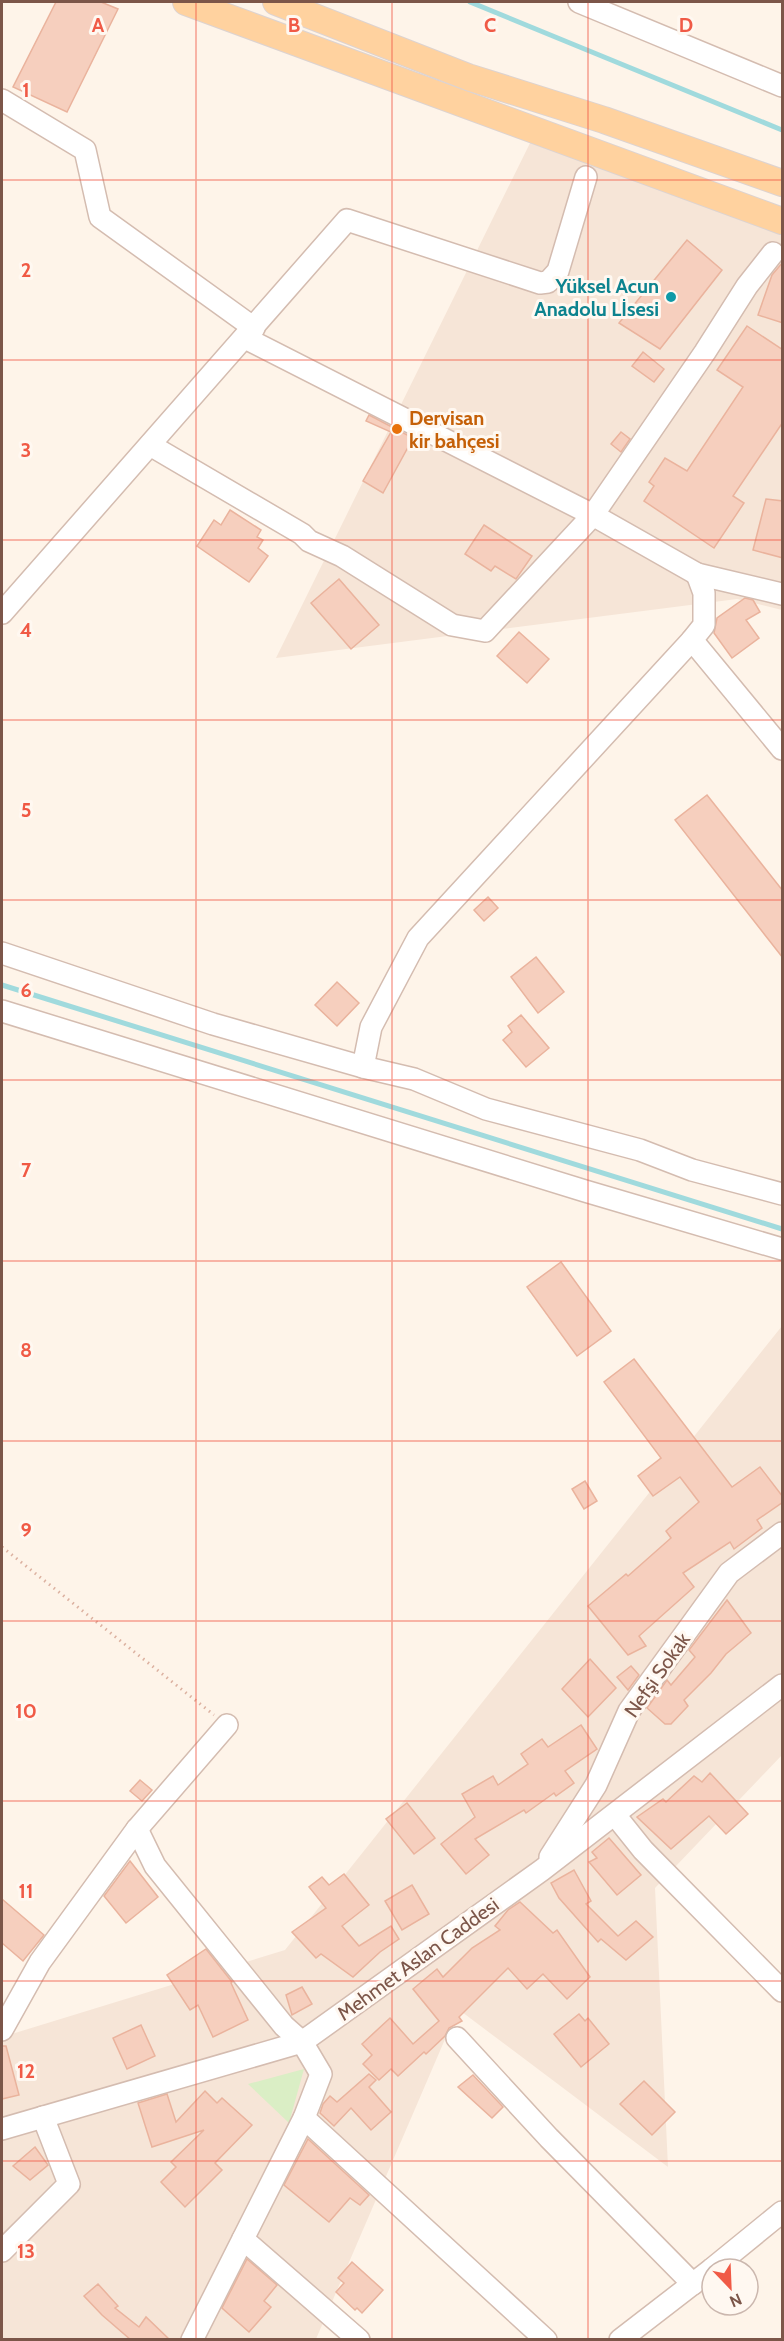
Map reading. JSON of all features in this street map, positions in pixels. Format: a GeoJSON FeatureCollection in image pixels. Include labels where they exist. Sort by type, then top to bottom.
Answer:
{"type":"FeatureCollection","features":[{"type":"Feature","properties":{"kind":"main road"},"geometry":{"type":"LineString","coordinates":[[186,2],[783,221]]}},
{"type":"Feature","properties":{"kind":"main road"},"geometry":{"type":"LineString","coordinates":[[276,2],[468,77],[604,120],[783,183]]}},
{"type":"Feature","properties":{"kind":"street"},"geometry":{"type":"LineString","coordinates":[[579,2],[614,9],[783,86]]}},
{"type":"Feature","properties":{"kind":"street"},"geometry":{"type":"LineString","coordinates":[[2,99],[85,150],[100,217],[250,333],[593,515],[697,574],[783,594]]}},
{"type":"Feature","properties":{"kind":"street"},"geometry":{"type":"LineString","coordinates":[[2,613],[347,220],[540,283],[548,282],[558,271],[586,177]]}},
{"type":"Feature","properties":{"kind":"street"},"geometry":{"type":"LineString","coordinates":[[150,445],[302,534],[309,541],[342,556],[452,625],[485,631],[593,515],[705,352],[747,286],[773,253]]}},
{"type":"Feature","properties":{"kind":"street"},"geometry":{"type":"LineString","coordinates":[[363,1067],[371,1027],[418,938],[704,625],[704,593],[697,574]]}},
{"type":"Feature","properties":{"kind":"street"},"geometry":{"type":"LineString","coordinates":[[692,640],[783,749]]}},
{"type":"Feature","properties":{"kind":"street"},"geometry":{"type":"LineString","coordinates":[[2,953],[213,1024],[363,1067],[414,1079],[486,1109],[640,1150],[692,1170],[783,1194]]}},
{"type":"Feature","properties":{"kind":"street"},"geometry":{"type":"LineString","coordinates":[[2,1011],[585,1191],[783,1249]]}},
{"type":"Feature","properties":{"kind":"street","name":"Nefşi Sokak"},"geometry":{"type":"LineString","coordinates":[[542,1870],[597,1785],[629,1710],[729,1573],[783,1533]]}},
{"type":"Feature","properties":{"kind":"street","name":"Mehmet Aslan Caddesi"},"geometry":{"type":"LineString","coordinates":[[2,2129],[302,2042],[542,1870],[783,1685]]}},
{"type":"Feature","properties":{"kind":"street"},"geometry":{"type":"LineString","coordinates":[[2,2030],[40,1962],[137,1829],[227,1725]]}},
{"type":"Feature","properties":{"kind":"street"},"geometry":{"type":"LineString","coordinates":[[615,1815],[643,1850],[783,1992]]}},
{"type":"Feature","properties":{"kind":"street"},"geometry":{"type":"LineString","coordinates":[[137,1829],[155,1866],[284,2026],[302,2042],[321,2074],[304,2118],[192,2340]]}},
{"type":"Feature","properties":{"kind":"street"},"geometry":{"type":"LineString","coordinates":[[457,2038],[549,2138],[693,2284]]}},
{"type":"Feature","properties":{"kind":"street"},"geometry":{"type":"LineString","coordinates":[[2,2251],[69,2184],[43,2117]]}},
{"type":"Feature","properties":{"kind":"street"},"geometry":{"type":"LineString","coordinates":[[304,2118],[546,2340]]}},
{"type":"Feature","properties":{"kind":"street"},"geometry":{"type":"LineString","coordinates":[[727,2257],[783,2212]]}},
{"type":"Feature","properties":{"kind":"street"},"geometry":{"type":"LineString","coordinates":[[243,2239],[359,2340]]}},
{"type":"Feature","properties":{"kind":"street"},"geometry":{"type":"LineString","coordinates":[[620,2340],[700,2278]]}},
{"type":"Feature","properties":{"kind":"path"},"geometry":{"type":"LineString","coordinates":[[2,1547],[227,1725]]}},
{"type":"Feature","properties":{"kind":"shaded area"},"geometry":{"type":"Polygon","coordinates":[[[532,139],[782,232],[782,610],[737,599],[276,658],[532,139]]]}},
{"type":"Feature","properties":{"kind":"shaded area"},"geometry":{"type":"Polygon","coordinates":[[[782,1326],[782,1755],[655,1888],[668,2167],[458,2009],[316,2339],[2,2340],[2,2037],[285,1950],[782,1326]]]}},
{"type":"Feature","properties":{"kind":"green space"},"geometry":{"type":"Polygon","coordinates":[[[304,2069],[289,2123],[248,2084],[304,2069]]]}},
{"type":"Feature","properties":{"kind":"building"},"geometry":{"type":"Polygon","coordinates":[[[56,2],[101,2],[118,9],[67,112],[13,87],[56,2]]]}},
{"type":"Feature","properties":{"kind":"building","name":"Yüksel Acun Anadolu Lİsesi"},"geometry":{"type":"Polygon","coordinates":[[[687,240],[722,270],[660,349],[619,323],[687,240]]]}},
{"type":"Feature","properties":{"kind":"building"},"geometry":{"type":"Polygon","coordinates":[[[783,262],[783,323],[758,315],[772,275],[783,262]]]}},
{"type":"Feature","properties":{"kind":"building"},"geometry":{"type":"Polygon","coordinates":[[[747,326],[783,350],[783,422],[733,496],[744,503],[714,548],[644,501],[654,486],[649,482],[665,458],[687,471],[743,387],[717,370],[747,326]]]}},
{"type":"Feature","properties":{"kind":"building"},"geometry":{"type":"Polygon","coordinates":[[[643,352],[664,369],[654,382],[632,366],[643,352]]]}},
{"type":"Feature","properties":{"kind":"building"},"geometry":{"type":"Polygon","coordinates":[[[369,415],[413,438],[383,493],[363,481],[391,432],[366,421],[369,415]]]}},
{"type":"Feature","properties":{"kind":"building"},"geometry":{"type":"Polygon","coordinates":[[[621,432],[630,439],[621,452],[611,444],[621,432]]]}},
{"type":"Feature","properties":{"kind":"building"},"geometry":{"type":"Polygon","coordinates":[[[766,499],[783,501],[783,558],[753,550],[766,499]]]}},
{"type":"Feature","properties":{"kind":"building"},"geometry":{"type":"Polygon","coordinates":[[[230,510],[261,530],[257,537],[263,540],[258,548],[268,556],[249,582],[197,546],[214,520],[221,525],[230,510]]]}},
{"type":"Feature","properties":{"kind":"building"},"geometry":{"type":"Polygon","coordinates":[[[484,525],[532,556],[516,579],[495,566],[491,571],[465,554],[484,525]]]}},
{"type":"Feature","properties":{"kind":"building"},"geometry":{"type":"Polygon","coordinates":[[[339,579],[379,625],[351,649],[311,603],[339,579]]]}},
{"type":"Feature","properties":{"kind":"building"},"geometry":{"type":"Polygon","coordinates":[[[745,598],[753,600],[760,612],[746,620],[759,638],[732,658],[714,633],[717,618],[745,598]]]}},
{"type":"Feature","properties":{"kind":"building"},"geometry":{"type":"Polygon","coordinates":[[[519,632],[549,659],[527,683],[497,656],[519,632]]]}},
{"type":"Feature","properties":{"kind":"building"},"geometry":{"type":"Polygon","coordinates":[[[707,795],[783,891],[783,958],[675,820],[707,795]]]}},
{"type":"Feature","properties":{"kind":"building"},"geometry":{"type":"Polygon","coordinates":[[[488,897],[498,908],[484,921],[474,910],[488,897]]]}},
{"type":"Feature","properties":{"kind":"building"},"geometry":{"type":"Polygon","coordinates":[[[536,957],[564,992],[538,1013],[511,977],[536,957]]]}},
{"type":"Feature","properties":{"kind":"building"},"geometry":{"type":"Polygon","coordinates":[[[337,982],[359,1003],[337,1026],[315,1005],[337,982]]]}},
{"type":"Feature","properties":{"kind":"building"},"geometry":{"type":"Polygon","coordinates":[[[521,1015],[549,1048],[526,1067],[503,1040],[512,1032],[508,1026],[521,1015]]]}},
{"type":"Feature","properties":{"kind":"building"},"geometry":{"type":"Polygon","coordinates":[[[561,1262],[611,1331],[577,1356],[527,1287],[561,1262]]]}},
{"type":"Feature","properties":{"kind":"building"},"geometry":{"type":"Polygon","coordinates":[[[634,1359],[732,1487],[760,1467],[783,1497],[783,1502],[757,1520],[762,1528],[734,1549],[730,1542],[683,1573],[694,1587],[639,1636],[646,1646],[628,1655],[588,1606],[626,1574],[628,1576],[671,1538],[666,1531],[699,1502],[680,1477],[653,1496],[638,1476],[661,1458],[604,1382],[634,1359]]]}},
{"type":"Feature","properties":{"kind":"building"},"geometry":{"type":"Polygon","coordinates":[[[585,1481],[597,1501],[584,1509],[572,1489],[585,1481]]]}},
{"type":"Feature","properties":{"kind":"building"},"geometry":{"type":"Polygon","coordinates":[[[727,1600],[751,1633],[726,1654],[684,1700],[688,1706],[671,1724],[665,1724],[647,1708],[667,1680],[671,1685],[695,1657],[689,1650],[727,1600]]]}},
{"type":"Feature","properties":{"kind":"building"},"geometry":{"type":"Polygon","coordinates":[[[590,1659],[616,1688],[588,1717],[562,1689],[590,1659]]]}},
{"type":"Feature","properties":{"kind":"building"},"geometry":{"type":"Polygon","coordinates":[[[631,1666],[639,1675],[628,1690],[617,1677],[631,1666]]]}},
{"type":"Feature","properties":{"kind":"building"},"geometry":{"type":"Polygon","coordinates":[[[581,1725],[597,1749],[565,1771],[574,1783],[556,1796],[554,1793],[526,1813],[524,1810],[475,1839],[489,1855],[466,1874],[441,1844],[475,1817],[462,1794],[493,1776],[498,1785],[528,1764],[521,1754],[542,1739],[548,1747],[581,1725]]]}},
{"type":"Feature","properties":{"kind":"building"},"geometry":{"type":"Polygon","coordinates":[[[710,1773],[748,1814],[726,1834],[709,1816],[671,1849],[637,1817],[663,1799],[666,1802],[694,1776],[702,1782],[710,1773]]]}},
{"type":"Feature","properties":{"kind":"building"},"geometry":{"type":"Polygon","coordinates":[[[140,1780],[152,1790],[142,1801],[130,1791],[140,1780]]]}},
{"type":"Feature","properties":{"kind":"building"},"geometry":{"type":"Polygon","coordinates":[[[407,1803],[435,1838],[414,1854],[386,1819],[407,1803]]]}},
{"type":"Feature","properties":{"kind":"building"},"geometry":{"type":"Polygon","coordinates":[[[609,1838],[641,1875],[617,1895],[589,1862],[597,1858],[592,1852],[609,1838]]]}},
{"type":"Feature","properties":{"kind":"building"},"geometry":{"type":"Polygon","coordinates":[[[130,1861],[158,1897],[126,1923],[104,1896],[130,1861]]]}},
{"type":"Feature","properties":{"kind":"building"},"geometry":{"type":"Polygon","coordinates":[[[574,1870],[591,1901],[586,1904],[618,1936],[636,1921],[653,1937],[626,1960],[601,1939],[598,1942],[559,1898],[551,1883],[574,1870]]]}},
{"type":"Feature","properties":{"kind":"building"},"geometry":{"type":"Polygon","coordinates":[[[344,1874],[369,1905],[342,1926],[359,1946],[391,1926],[399,1939],[380,1952],[353,1977],[321,1954],[316,1958],[292,1932],[326,1908],[309,1887],[322,1877],[329,1885],[344,1874]]]}},
{"type":"Feature","properties":{"kind":"building"},"geometry":{"type":"Polygon","coordinates":[[[412,1885],[429,1914],[402,1930],[385,1901],[412,1885]]]}},
{"type":"Feature","properties":{"kind":"building"},"geometry":{"type":"Polygon","coordinates":[[[2,1899],[44,1935],[23,1961],[2,1943],[2,1899]]]}},
{"type":"Feature","properties":{"kind":"building"},"geometry":{"type":"Polygon","coordinates":[[[520,1902],[553,1933],[557,1930],[590,1977],[567,1999],[543,1974],[527,1989],[508,1968],[459,2017],[462,2021],[449,2028],[445,2036],[426,2054],[424,2052],[398,2076],[391,2069],[379,2080],[363,2064],[372,2055],[362,2044],[390,2018],[413,2044],[439,2021],[413,1989],[437,1969],[443,1977],[472,1948],[500,1930],[495,1926],[508,1910],[520,1902]]]}},
{"type":"Feature","properties":{"kind":"building"},"geometry":{"type":"Polygon","coordinates":[[[206,1949],[232,1982],[248,2020],[213,2037],[198,2005],[190,2010],[167,1975],[206,1949]]]}},
{"type":"Feature","properties":{"kind":"building"},"geometry":{"type":"Polygon","coordinates":[[[302,1987],[312,2004],[292,2015],[286,1995],[302,1987]]]}},
{"type":"Feature","properties":{"kind":"building"},"geometry":{"type":"Polygon","coordinates":[[[579,2014],[585,2021],[588,2018],[609,2044],[581,2067],[554,2034],[579,2014]]]}},
{"type":"Feature","properties":{"kind":"building"},"geometry":{"type":"Polygon","coordinates":[[[141,2025],[155,2056],[127,2069],[113,2038],[141,2025]]]}},
{"type":"Feature","properties":{"kind":"building"},"geometry":{"type":"Polygon","coordinates":[[[2,2046],[6,2046],[19,2095],[2,2099],[2,2046]]]}},
{"type":"Feature","properties":{"kind":"building"},"geometry":{"type":"Polygon","coordinates":[[[369,2074],[376,2080],[369,2087],[391,2112],[371,2130],[351,2108],[334,2126],[320,2113],[323,2104],[330,2096],[337,2102],[369,2074]]]}},
{"type":"Feature","properties":{"kind":"building"},"geometry":{"type":"Polygon","coordinates":[[[473,2075],[503,2107],[492,2118],[458,2087],[473,2075]]]}},
{"type":"Feature","properties":{"kind":"building"},"geometry":{"type":"Polygon","coordinates":[[[644,2081],[675,2112],[652,2135],[620,2104],[644,2081]]]}},
{"type":"Feature","properties":{"kind":"building"},"geometry":{"type":"Polygon","coordinates":[[[205,2091],[217,2103],[222,2098],[252,2125],[215,2163],[222,2170],[185,2207],[161,2182],[176,2167],[171,2162],[204,2130],[152,2147],[138,2103],[167,2094],[176,2122],[205,2091]]]}},
{"type":"Feature","properties":{"kind":"building"},"geometry":{"type":"Polygon","coordinates":[[[308,2139],[369,2195],[360,2205],[350,2198],[329,2222],[284,2185],[308,2139]]]}},
{"type":"Feature","properties":{"kind":"building"},"geometry":{"type":"Polygon","coordinates":[[[35,2147],[48,2165],[30,2180],[13,2166],[35,2147]]]}},
{"type":"Feature","properties":{"kind":"building"},"geometry":{"type":"Polygon","coordinates":[[[247,2259],[277,2285],[264,2301],[271,2307],[249,2332],[222,2308],[247,2259]]]}},
{"type":"Feature","properties":{"kind":"building"},"geometry":{"type":"Polygon","coordinates":[[[352,2262],[383,2290],[362,2313],[357,2308],[355,2310],[336,2292],[344,2283],[338,2278],[352,2262]]]}},
{"type":"Feature","properties":{"kind":"building"},"geometry":{"type":"Polygon","coordinates":[[[98,2284],[118,2306],[115,2308],[139,2327],[146,2317],[170,2340],[131,2340],[84,2296],[98,2284]]]}},
{"type":"Feature","properties":{"kind":"waterway"},"geometry":{"type":"LineString","coordinates":[[470,2],[782,130]]}},
{"type":"Feature","properties":{"kind":"waterway"},"geometry":{"type":"LineString","coordinates":[[2,985],[782,1229]]}},
{"type":"Feature","properties":{"kind":"place","name":"Yüksel Acun Anadolu Lİsesi"},"geometry":{"type":"Point","coordinates":[671,297]}},
{"type":"Feature","properties":{"kind":"place","name":"Dervisan kir bahçesi"},"geometry":{"type":"Point","coordinates":[397,429]}}]}
